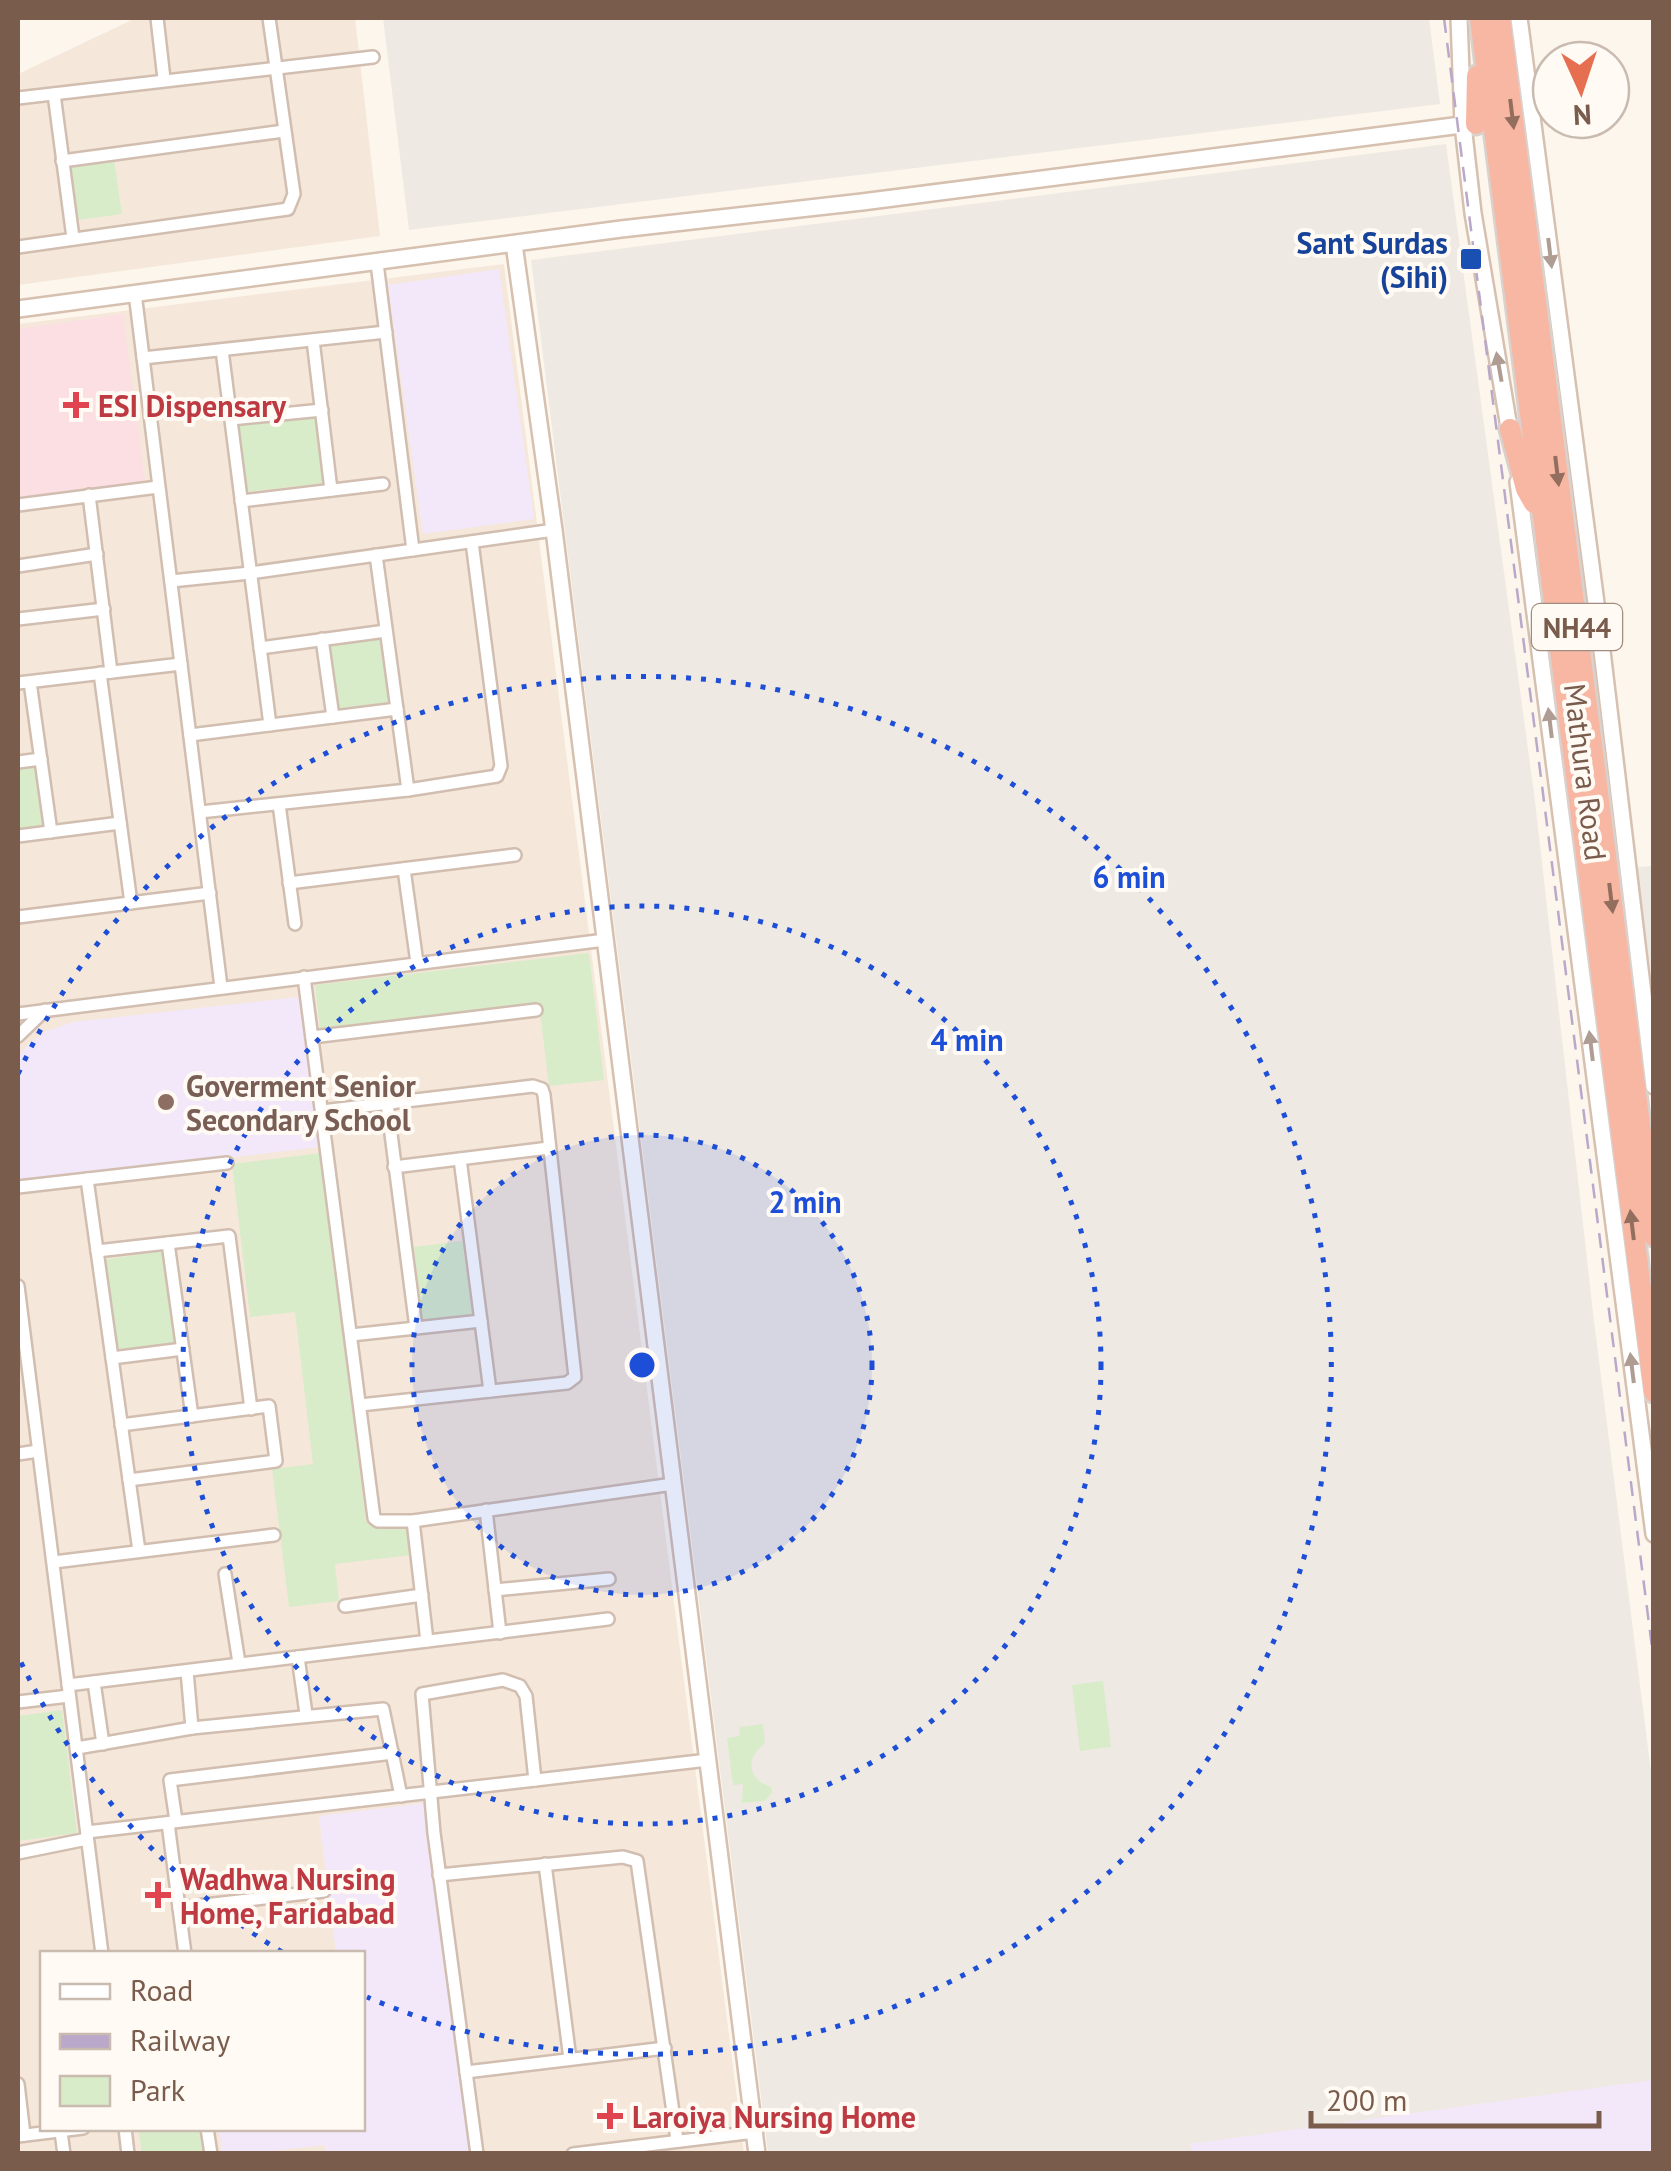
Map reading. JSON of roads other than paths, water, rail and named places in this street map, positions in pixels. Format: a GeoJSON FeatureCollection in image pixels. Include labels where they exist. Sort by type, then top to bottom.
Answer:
{"type":"FeatureCollection","features":[{"type":"Feature","properties":{"kind":"highway"},"geometry":{"type":"LineString","coordinates":[[1477,123],[1479,18]]}},
{"type":"Feature","properties":{"kind":"highway","name":"Mathura Road"},"geometry":{"type":"LineString","coordinates":[[1500,18],[1654,1236]]}},
{"type":"Feature","properties":{"kind":"highway","name":"Mathura Road"},"geometry":{"type":"LineString","coordinates":[[1477,123],[1543,522]]}},
{"type":"Feature","properties":{"kind":"highway"},"geometry":{"type":"LineString","coordinates":[[1510,429],[1526,489],[1543,522],[1528,547]]}},
{"type":"Feature","properties":{"kind":"highway","name":"NH44"},"geometry":{"type":"LineString","coordinates":[[1543,522],[1654,1392]]}},
{"type":"Feature","properties":{"kind":"street"},"geometry":{"type":"LineString","coordinates":[[157,18],[164,79]]}},
{"type":"Feature","properties":{"kind":"street"},"geometry":{"type":"LineString","coordinates":[[18,246],[288,209],[294,194],[269,18]]}},
{"type":"Feature","properties":{"kind":"street","name":"Mathura Road"},"geometry":{"type":"LineString","coordinates":[[1459,18],[1477,123],[1473,213],[1528,547],[1654,1534]]}},
{"type":"Feature","properties":{"kind":"street","name":"Mathura Road"},"geometry":{"type":"LineString","coordinates":[[1520,18],[1654,1086]]}},
{"type":"Feature","properties":{"kind":"street"},"geometry":{"type":"LineString","coordinates":[[18,98],[373,57]]}},
{"type":"Feature","properties":{"kind":"street"},"geometry":{"type":"LineString","coordinates":[[54,94],[73,238]]}},
{"type":"Feature","properties":{"kind":"street"},"geometry":{"type":"LineString","coordinates":[[18,309],[1477,123]]}},
{"type":"Feature","properties":{"kind":"street"},"geometry":{"type":"LineString","coordinates":[[62,161],[284,130]]}},
{"type":"Feature","properties":{"kind":"street"},"geometry":{"type":"LineString","coordinates":[[514,244],[554,530],[757,2154]]}},
{"type":"Feature","properties":{"kind":"street"},"geometry":{"type":"LineString","coordinates":[[377,263],[413,550]]}},
{"type":"Feature","properties":{"kind":"street"},"geometry":{"type":"LineString","coordinates":[[135,293],[221,986]]}},
{"type":"Feature","properties":{"kind":"street"},"geometry":{"type":"LineString","coordinates":[[143,358],[386,332]]}},
{"type":"Feature","properties":{"kind":"street"},"geometry":{"type":"LineString","coordinates":[[313,340],[331,490]]}},
{"type":"Feature","properties":{"kind":"street"},"geometry":{"type":"LineString","coordinates":[[222,350],[270,725]]}},
{"type":"Feature","properties":{"kind":"street"},"geometry":{"type":"LineString","coordinates":[[231,420],[322,410]]}},
{"type":"Feature","properties":{"kind":"street"},"geometry":{"type":"LineString","coordinates":[[241,501],[383,484]]}},
{"type":"Feature","properties":{"kind":"street"},"geometry":{"type":"LineString","coordinates":[[18,505],[158,487]]}},
{"type":"Feature","properties":{"kind":"street"},"geometry":{"type":"LineString","coordinates":[[90,495],[104,609],[120,824],[131,903]]}},
{"type":"Feature","properties":{"kind":"street"},"geometry":{"type":"LineString","coordinates":[[171,581],[554,530]]}},
{"type":"Feature","properties":{"kind":"street"},"geometry":{"type":"LineString","coordinates":[[200,812],[408,790],[490,779],[501,772],[472,542]]}},
{"type":"Feature","properties":{"kind":"street"},"geometry":{"type":"LineString","coordinates":[[18,566],[97,554]]}},
{"type":"Feature","properties":{"kind":"street"},"geometry":{"type":"LineString","coordinates":[[376,555],[408,790]]}},
{"type":"Feature","properties":{"kind":"street"},"geometry":{"type":"LineString","coordinates":[[18,619],[104,609]]}},
{"type":"Feature","properties":{"kind":"street"},"geometry":{"type":"LineString","coordinates":[[260,648],[386,631]]}},
{"type":"Feature","properties":{"kind":"street"},"geometry":{"type":"LineString","coordinates":[[322,640],[334,717]]}},
{"type":"Feature","properties":{"kind":"street"},"geometry":{"type":"LineString","coordinates":[[51,832],[24,682],[181,664]]}},
{"type":"Feature","properties":{"kind":"street"},"geometry":{"type":"LineString","coordinates":[[190,735],[397,709]]}},
{"type":"Feature","properties":{"kind":"street"},"geometry":{"type":"LineString","coordinates":[[18,762],[40,759]]}},
{"type":"Feature","properties":{"kind":"street"},"geometry":{"type":"LineString","coordinates":[[279,804],[294,924]]}},
{"type":"Feature","properties":{"kind":"street"},"geometry":{"type":"LineString","coordinates":[[18,836],[120,824]]}},
{"type":"Feature","properties":{"kind":"street"},"geometry":{"type":"LineString","coordinates":[[290,883],[515,855]]}},
{"type":"Feature","properties":{"kind":"street"},"geometry":{"type":"LineString","coordinates":[[404,869],[417,963]]}},
{"type":"Feature","properties":{"kind":"street"},"geometry":{"type":"LineString","coordinates":[[18,917],[210,893]]}},
{"type":"Feature","properties":{"kind":"street"},"geometry":{"type":"LineString","coordinates":[[18,1014],[606,940]]}},
{"type":"Feature","properties":{"kind":"street"},"geometry":{"type":"LineString","coordinates":[[304,977],[374,1518],[378,1522],[412,1521],[674,1484]]}},
{"type":"Feature","properties":{"kind":"street"},"geometry":{"type":"LineString","coordinates":[[18,1036],[44,1010]]}},
{"type":"Feature","properties":{"kind":"street"},"geometry":{"type":"LineString","coordinates":[[312,1037],[536,1010]]}},
{"type":"Feature","properties":{"kind":"street"},"geometry":{"type":"LineString","coordinates":[[322,1111],[539,1087],[544,1096],[575,1378],[360,1405]]}},
{"type":"Feature","properties":{"kind":"street"},"geometry":{"type":"LineString","coordinates":[[387,1103],[416,1328]]}},
{"type":"Feature","properties":{"kind":"street"},"geometry":{"type":"LineString","coordinates":[[394,1167],[549,1148]]}},
{"type":"Feature","properties":{"kind":"street"},"geometry":{"type":"LineString","coordinates":[[460,1159],[490,1391]]}},
{"type":"Feature","properties":{"kind":"street"},"geometry":{"type":"LineString","coordinates":[[18,1187],[227,1164]]}},
{"type":"Feature","properties":{"kind":"street"},"geometry":{"type":"LineString","coordinates":[[87,1180],[138,1551]]}},
{"type":"Feature","properties":{"kind":"street"},"geometry":{"type":"LineString","coordinates":[[97,1251],[230,1236],[251,1409]]}},
{"type":"Feature","properties":{"kind":"street"},"geometry":{"type":"LineString","coordinates":[[168,1243],[192,1416]]}},
{"type":"Feature","properties":{"kind":"street"},"geometry":{"type":"LineString","coordinates":[[18,1286],[102,1951]]}},
{"type":"Feature","properties":{"kind":"street"},"geometry":{"type":"LineString","coordinates":[[350,1336],[481,1321]]}},
{"type":"Feature","properties":{"kind":"street"},"geometry":{"type":"LineString","coordinates":[[112,1358],[183,1349]]}},
{"type":"Feature","properties":{"kind":"street"},"geometry":{"type":"LineString","coordinates":[[121,1425],[269,1406],[276,1461],[129,1480]]}},
{"type":"Feature","properties":{"kind":"street"},"geometry":{"type":"LineString","coordinates":[[18,1454],[38,1451]]}},
{"type":"Feature","properties":{"kind":"street"},"geometry":{"type":"LineString","coordinates":[[486,1510],[500,1633]]}},
{"type":"Feature","properties":{"kind":"street"},"geometry":{"type":"LineString","coordinates":[[412,1521],[427,1641]]}},
{"type":"Feature","properties":{"kind":"street"},"geometry":{"type":"LineString","coordinates":[[54,1562],[274,1534]]}},
{"type":"Feature","properties":{"kind":"street"},"geometry":{"type":"LineString","coordinates":[[225,1574],[238,1663]]}},
{"type":"Feature","properties":{"kind":"street"},"geometry":{"type":"LineString","coordinates":[[494,1590],[609,1579]]}},
{"type":"Feature","properties":{"kind":"street"},"geometry":{"type":"LineString","coordinates":[[345,1606],[422,1596]]}},
{"type":"Feature","properties":{"kind":"street"},"geometry":{"type":"LineString","coordinates":[[18,1702],[94,1682],[608,1619]]}},
{"type":"Feature","properties":{"kind":"street"},"geometry":{"type":"LineString","coordinates":[[298,1657],[306,1714]]}},
{"type":"Feature","properties":{"kind":"street"},"geometry":{"type":"LineString","coordinates":[[187,1671],[192,1728]]}},
{"type":"Feature","properties":{"kind":"street"},"geometry":{"type":"LineString","coordinates":[[476,2154],[439,1875],[422,1694],[503,1680],[520,1686],[526,1696],[535,1780]]}},
{"type":"Feature","properties":{"kind":"street"},"geometry":{"type":"LineString","coordinates":[[94,1682],[103,1744]]}},
{"type":"Feature","properties":{"kind":"street"},"geometry":{"type":"LineString","coordinates":[[77,1748],[192,1728],[383,1708],[401,1796]]}},
{"type":"Feature","properties":{"kind":"street"},"geometry":{"type":"LineString","coordinates":[[185,1951],[170,1780],[393,1754]]}},
{"type":"Feature","properties":{"kind":"street"},"geometry":{"type":"LineString","coordinates":[[18,1853],[87,1835],[172,1822],[708,1760]]}},
{"type":"Feature","properties":{"kind":"street"},"geometry":{"type":"LineString","coordinates":[[439,1875],[632,1857],[638,1861],[677,2140]]}},
{"type":"Feature","properties":{"kind":"street"},"geometry":{"type":"LineString","coordinates":[[545,1864],[570,2059]]}},
{"type":"Feature","properties":{"kind":"street"},"geometry":{"type":"LineString","coordinates":[[179,1908],[324,1891]]}},
{"type":"Feature","properties":{"kind":"street"},"geometry":{"type":"LineString","coordinates":[[466,2072],[665,2048]]}},
{"type":"Feature","properties":{"kind":"street"},"geometry":{"type":"LineString","coordinates":[[18,2084],[21,2136],[66,2131]]}},
{"type":"Feature","properties":{"kind":"street"},"geometry":{"type":"LineString","coordinates":[[61,2132],[64,2154]]}},
{"type":"Feature","properties":{"kind":"street"},"geometry":{"type":"LineString","coordinates":[[573,2154],[633,2150],[677,2140],[755,2132]]}},
{"type":"Feature","properties":{"kind":"railway"},"geometry":{"type":"LineString","coordinates":[[1444,18],[1654,1663]]}},
{"type":"Feature","properties":{"kind":"place","name":"Sant Surdas (Sihi)"},"geometry":{"type":"Point","coordinates":[1471,259]}},
{"type":"Feature","properties":{"kind":"place","name":"ESI Dispensary"},"geometry":{"type":"Point","coordinates":[76,405]}},
{"type":"Feature","properties":{"kind":"place","name":"Goverment Senior Secondary School"},"geometry":{"type":"Point","coordinates":[166,1102]}},
{"type":"Feature","properties":{"kind":"place","name":"Wadhwa Nursing Home, Faridabad"},"geometry":{"type":"Point","coordinates":[158,1895]}},
{"type":"Feature","properties":{"kind":"place","name":"Laroiya Nursing Home"},"geometry":{"type":"Point","coordinates":[610,2116]}}]}
